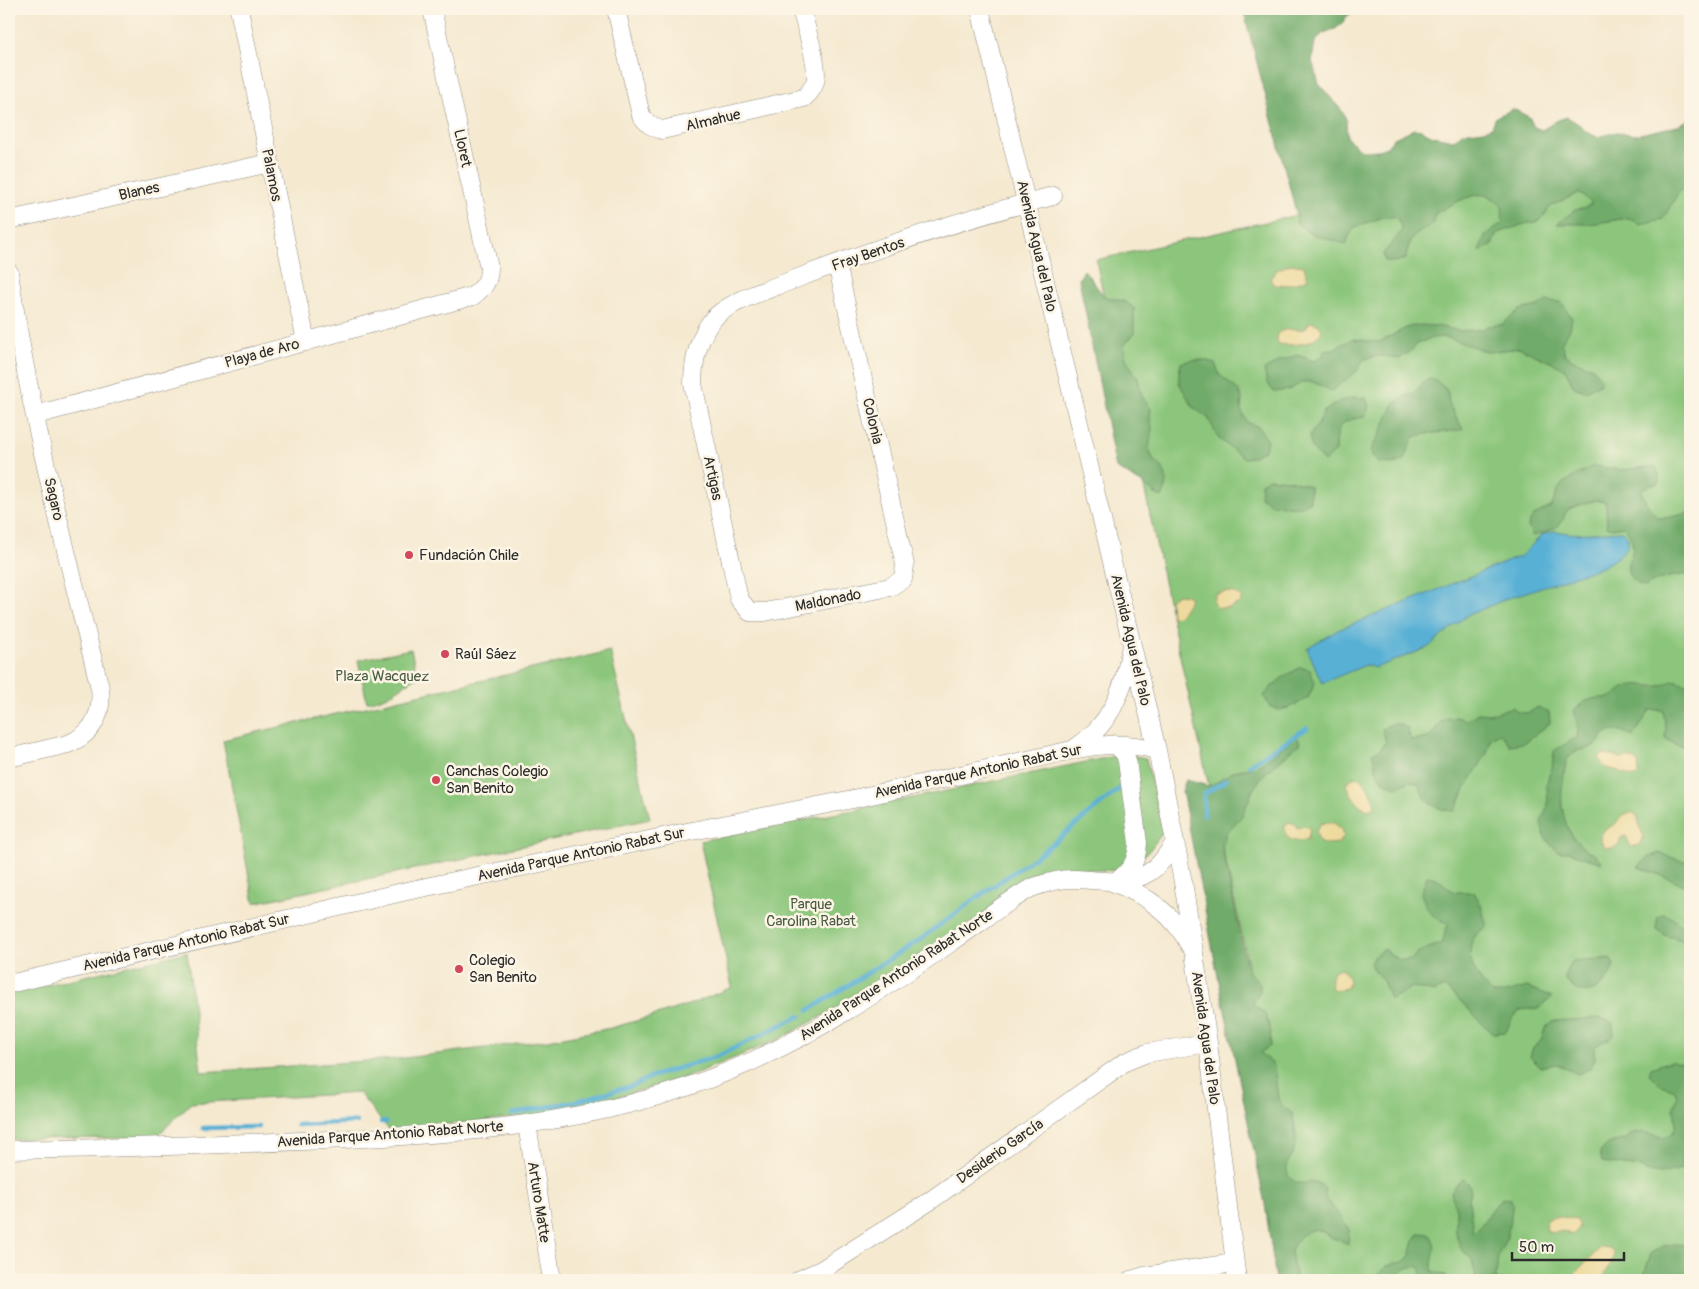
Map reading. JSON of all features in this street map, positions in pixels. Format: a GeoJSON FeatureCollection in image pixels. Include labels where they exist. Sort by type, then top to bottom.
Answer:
{"type":"FeatureCollection","features":[{"type":"Feature","properties":{"kind":"street","name":"Palamos"},"geometry":{"type":"LineString","coordinates":[[239,9],[306,342]]}},
{"type":"Feature","properties":{"kind":"street","name":"Lloret"},"geometry":{"type":"LineString","coordinates":[[432,9],[490,268],[489,278],[485,286]]}},
{"type":"Feature","properties":{"kind":"street","name":"Almahue"},"geometry":{"type":"LineString","coordinates":[[616,9],[641,115],[646,123],[662,130],[804,98],[812,90],[816,80],[816,69],[801,9]]}},
{"type":"Feature","properties":{"kind":"street","name":"Avenida Agua del Palo"},"geometry":{"type":"LineString","coordinates":[[980,9],[1157,750],[1175,842],[1208,1043],[1236,1272]]}},
{"type":"Feature","properties":{"kind":"street","name":"Blanes"},"geometry":{"type":"LineString","coordinates":[[9,220],[270,163]]}},
{"type":"Feature","properties":{"kind":"street","name":"Fray Bentos"},"geometry":{"type":"LineString","coordinates":[[701,340],[715,318],[728,308],[752,296],[837,264],[984,214],[1053,196]]}},
{"type":"Feature","properties":{"kind":"street","name":"Colonia"},"geometry":{"type":"LineString","coordinates":[[837,264],[905,565],[903,579]]}},
{"type":"Feature","properties":{"kind":"street","name":"Sagaro"},"geometry":{"type":"LineString","coordinates":[[9,272],[22,350],[52,492],[100,688],[100,710],[94,723],[77,740],[68,744],[9,758]]}},
{"type":"Feature","properties":{"kind":"street","name":"Playa de Aro"},"geometry":{"type":"LineString","coordinates":[[36,415],[474,296],[485,286]]}},
{"type":"Feature","properties":{"kind":"street","name":"Artigas"},"geometry":{"type":"LineString","coordinates":[[701,340],[694,363],[694,394],[739,599],[750,612]]}},
{"type":"Feature","properties":{"kind":"street","name":"Maldonado"},"geometry":{"type":"LineString","coordinates":[[750,612],[766,612],[890,587],[903,579]]}},
{"type":"Feature","properties":{"kind":"street"},"geometry":{"type":"LineString","coordinates":[[1072,750],[1086,741],[1101,726],[1112,710],[1127,675],[1131,642]]}},
{"type":"Feature","properties":{"kind":"street"},"geometry":{"type":"LineString","coordinates":[[1113,881],[1128,873],[1138,853],[1127,761],[1125,754],[1115,744]]}},
{"type":"Feature","properties":{"kind":"street","name":"Avenida Parque Antonio Rabat Sur"},"geometry":{"type":"LineString","coordinates":[[9,984],[407,892],[682,833],[858,798],[1072,750],[1115,744],[1143,746],[1157,750]]}},
{"type":"Feature","properties":{"kind":"street","name":"Avenida Parque Antonio Rabat Norte"},"geometry":{"type":"LineString","coordinates":[[9,1150],[397,1137],[527,1124],[617,1107],[652,1098],[698,1084],[736,1068],[790,1043],[819,1027],[882,988],[1031,888],[1065,880],[1113,881],[1137,878],[1148,874],[1159,864],[1175,842]]}},
{"type":"Feature","properties":{"kind":"street"},"geometry":{"type":"LineString","coordinates":[[1113,881],[1137,892],[1162,909],[1181,932],[1195,958]]}},
{"type":"Feature","properties":{"kind":"street","name":"Desiderio García"},"geometry":{"type":"LineString","coordinates":[[799,1280],[821,1270],[927,1203],[1126,1062],[1147,1053],[1208,1043]]}},
{"type":"Feature","properties":{"kind":"street","name":"Arturo Matte"},"geometry":{"type":"LineString","coordinates":[[527,1124],[552,1280]]}},
{"type":"Feature","properties":{"kind":"street"},"geometry":{"type":"LineString","coordinates":[[1131,1280],[1144,1276],[1236,1272]]}},
{"type":"Feature","properties":{"kind":"green space"},"geometry":{"type":"Polygon","coordinates":[[[1243,9],[1357,9],[1345,18],[1342,24],[1322,34],[1315,42],[1312,61],[1319,84],[1342,111],[1346,119],[1347,138],[1363,151],[1387,147],[1394,138],[1414,129],[1433,136],[1454,140],[1462,133],[1492,127],[1496,117],[1513,109],[1529,117],[1534,127],[1542,130],[1567,117],[1580,125],[1585,131],[1597,137],[1617,132],[1635,135],[1677,126],[1688,120],[1690,115],[1690,177],[1663,219],[1640,224],[1629,218],[1590,224],[1557,224],[1575,210],[1585,208],[1592,203],[1579,193],[1551,206],[1540,221],[1524,224],[1496,234],[1492,246],[1479,251],[1485,236],[1503,222],[1502,206],[1491,197],[1483,195],[1468,197],[1435,214],[1432,226],[1420,232],[1411,241],[1406,259],[1394,262],[1385,261],[1383,254],[1402,229],[1396,217],[1382,217],[1354,228],[1345,244],[1314,235],[1296,223],[1297,216],[1243,9]]]}},
{"type":"Feature","properties":{"kind":"green space"},"geometry":{"type":"Polygon","coordinates":[[[1690,127],[1690,1280],[1293,1280],[1246,953],[1179,652],[1096,260],[1690,127]]]}},
{"type":"Feature","properties":{"kind":"green space"},"geometry":{"type":"Polygon","coordinates":[[[1084,270],[1104,296],[1124,301],[1134,308],[1134,334],[1124,345],[1126,359],[1138,378],[1142,396],[1151,409],[1152,428],[1149,450],[1154,461],[1165,472],[1166,482],[1162,498],[1116,468],[1079,279],[1084,270]]]}},
{"type":"Feature","properties":{"kind":"green space"},"geometry":{"type":"Polygon","coordinates":[[[1546,301],[1561,302],[1572,318],[1570,329],[1561,343],[1565,354],[1573,360],[1592,367],[1601,379],[1600,384],[1585,391],[1574,387],[1565,369],[1520,348],[1488,352],[1445,337],[1432,338],[1418,343],[1399,359],[1384,356],[1363,360],[1358,370],[1332,391],[1313,382],[1303,382],[1289,390],[1274,392],[1267,383],[1264,370],[1280,361],[1297,355],[1314,361],[1322,357],[1325,350],[1333,349],[1353,339],[1379,342],[1408,327],[1420,325],[1461,331],[1483,329],[1488,326],[1503,324],[1519,310],[1538,306],[1546,301]]]}},
{"type":"Feature","properties":{"kind":"green space"},"geometry":{"type":"Polygon","coordinates":[[[1191,360],[1204,360],[1215,363],[1219,374],[1238,390],[1242,398],[1241,410],[1247,422],[1259,427],[1267,440],[1265,450],[1252,457],[1244,458],[1219,439],[1208,418],[1193,407],[1179,383],[1181,363],[1191,360]]]}},
{"type":"Feature","properties":{"kind":"green space"},"geometry":{"type":"Polygon","coordinates":[[[1434,379],[1448,393],[1449,404],[1463,429],[1414,437],[1403,461],[1392,464],[1379,463],[1372,456],[1371,450],[1394,404],[1414,393],[1425,380],[1434,379]]]}},
{"type":"Feature","properties":{"kind":"green space"},"geometry":{"type":"Polygon","coordinates":[[[1355,397],[1366,398],[1369,407],[1365,417],[1349,420],[1341,426],[1337,435],[1336,451],[1324,462],[1312,449],[1309,436],[1319,423],[1323,412],[1340,401],[1355,397]]]}},
{"type":"Feature","properties":{"kind":"green space"},"geometry":{"type":"Polygon","coordinates":[[[1593,466],[1623,470],[1655,466],[1659,477],[1658,484],[1651,484],[1641,490],[1642,494],[1657,517],[1665,518],[1690,513],[1690,574],[1661,579],[1645,587],[1634,582],[1628,572],[1628,562],[1633,549],[1630,535],[1624,526],[1612,528],[1607,526],[1606,503],[1597,500],[1569,509],[1555,528],[1533,536],[1528,527],[1532,518],[1552,506],[1558,489],[1563,483],[1593,466]]]}},
{"type":"Feature","properties":{"kind":"green space"},"geometry":{"type":"Polygon","coordinates":[[[1269,478],[1290,480],[1310,486],[1310,501],[1299,507],[1272,505],[1260,497],[1261,483],[1269,478]]]}},
{"type":"Feature","properties":{"kind":"green space","name":"Plaza Wacquez"},"geometry":{"type":"Polygon","coordinates":[[[411,649],[417,677],[386,697],[367,702],[358,660],[411,649]]]}},
{"type":"Feature","properties":{"kind":"green space","name":"Canchas Colegio San Benito"},"geometry":{"type":"Polygon","coordinates":[[[610,651],[650,819],[254,903],[223,740],[610,651]]]}},
{"type":"Feature","properties":{"kind":"green space"},"geometry":{"type":"Polygon","coordinates":[[[1300,667],[1310,670],[1315,683],[1308,698],[1289,708],[1279,710],[1269,706],[1264,696],[1271,687],[1300,667]]]}},
{"type":"Feature","properties":{"kind":"green space"},"geometry":{"type":"Polygon","coordinates":[[[1673,680],[1690,685],[1690,742],[1684,747],[1674,744],[1665,738],[1666,729],[1663,710],[1650,710],[1633,737],[1627,733],[1613,730],[1605,734],[1593,746],[1575,751],[1566,762],[1562,784],[1565,820],[1568,829],[1579,844],[1598,857],[1602,863],[1568,852],[1559,852],[1544,836],[1541,822],[1548,805],[1547,786],[1554,751],[1577,737],[1578,729],[1574,710],[1590,699],[1609,698],[1628,686],[1660,686],[1673,680]]]}},
{"type":"Feature","properties":{"kind":"green space"},"geometry":{"type":"Polygon","coordinates":[[[1513,707],[1517,712],[1528,713],[1538,707],[1549,712],[1550,723],[1524,743],[1510,745],[1500,733],[1491,738],[1487,753],[1465,789],[1455,811],[1442,809],[1432,804],[1424,797],[1419,785],[1410,781],[1397,787],[1385,782],[1377,771],[1372,753],[1379,750],[1386,742],[1382,729],[1389,725],[1397,724],[1407,728],[1411,740],[1429,738],[1443,719],[1456,717],[1467,720],[1478,713],[1489,714],[1513,707]]]}},
{"type":"Feature","properties":{"kind":"green space"},"geometry":{"type":"Polygon","coordinates":[[[1297,736],[1300,743],[1263,775],[1254,788],[1242,816],[1226,833],[1222,847],[1248,971],[1260,983],[1260,991],[1253,1004],[1266,1015],[1271,1033],[1270,1046],[1260,1053],[1274,1065],[1278,1098],[1282,1106],[1292,1113],[1296,1144],[1288,1162],[1288,1176],[1295,1182],[1315,1182],[1325,1188],[1325,1197],[1349,1230],[1348,1244],[1320,1230],[1310,1230],[1302,1235],[1291,1250],[1295,1276],[1299,1279],[1320,1276],[1323,1280],[1276,1280],[1265,1204],[1182,791],[1186,780],[1209,786],[1233,771],[1255,767],[1297,736]]]}},
{"type":"Feature","properties":{"kind":"green space","name":"Parque Carolina Rabat"},"geometry":{"type":"Polygon","coordinates":[[[1124,754],[1146,758],[1163,832],[1149,851],[1137,862],[1118,871],[1084,869],[1048,874],[826,1014],[778,1040],[692,1075],[618,1097],[534,1116],[389,1130],[359,1093],[191,1103],[155,1138],[9,1139],[9,994],[187,952],[201,1072],[397,1059],[548,1040],[611,1028],[694,1003],[732,987],[700,841],[1124,754]]]}},
{"type":"Feature","properties":{"kind":"green space"},"geometry":{"type":"Polygon","coordinates":[[[1659,853],[1690,862],[1690,889],[1672,879],[1638,867],[1649,857],[1659,853]]]}},
{"type":"Feature","properties":{"kind":"green space"},"geometry":{"type":"Polygon","coordinates":[[[1427,876],[1436,878],[1454,892],[1474,892],[1481,905],[1487,927],[1477,934],[1472,942],[1471,958],[1477,975],[1488,989],[1494,994],[1502,994],[1527,987],[1552,997],[1540,1008],[1520,1010],[1511,1020],[1506,1032],[1493,1033],[1444,987],[1434,992],[1411,987],[1404,993],[1390,999],[1383,981],[1370,964],[1373,957],[1383,949],[1400,960],[1411,960],[1418,952],[1442,943],[1448,924],[1430,913],[1425,904],[1421,893],[1427,876]]]}},
{"type":"Feature","properties":{"kind":"green space"},"geometry":{"type":"Polygon","coordinates":[[[1663,914],[1672,917],[1690,930],[1690,948],[1682,940],[1664,935],[1656,928],[1658,917],[1663,914]]]}},
{"type":"Feature","properties":{"kind":"green space"},"geometry":{"type":"Polygon","coordinates":[[[1610,958],[1614,965],[1610,974],[1600,987],[1593,991],[1579,991],[1572,987],[1565,979],[1566,971],[1573,961],[1610,958]]]}},
{"type":"Feature","properties":{"kind":"green space"},"geometry":{"type":"Polygon","coordinates":[[[1600,1018],[1613,1023],[1614,1036],[1594,1047],[1595,1059],[1591,1068],[1578,1074],[1556,1064],[1540,1067],[1530,1057],[1533,1047],[1541,1041],[1545,1028],[1553,1021],[1600,1018]]]}},
{"type":"Feature","properties":{"kind":"green space"},"geometry":{"type":"Polygon","coordinates":[[[1671,1061],[1681,1063],[1690,1061],[1690,1147],[1685,1148],[1681,1169],[1660,1174],[1648,1172],[1639,1167],[1602,1162],[1600,1152],[1608,1144],[1626,1139],[1630,1135],[1643,1132],[1662,1137],[1672,1134],[1676,1126],[1674,1107],[1677,1097],[1675,1090],[1659,1084],[1649,1074],[1651,1068],[1671,1061]]]}},
{"type":"Feature","properties":{"kind":"green space"},"geometry":{"type":"Polygon","coordinates":[[[1463,1179],[1469,1184],[1471,1191],[1469,1200],[1473,1233],[1502,1198],[1511,1199],[1513,1204],[1507,1237],[1498,1256],[1496,1278],[1498,1280],[1476,1280],[1472,1259],[1461,1249],[1456,1235],[1456,1210],[1451,1192],[1463,1179]]]}},
{"type":"Feature","properties":{"kind":"green space"},"geometry":{"type":"Polygon","coordinates":[[[1420,1233],[1429,1234],[1434,1243],[1432,1271],[1446,1275],[1448,1280],[1424,1280],[1420,1267],[1412,1267],[1400,1273],[1396,1280],[1373,1280],[1388,1265],[1402,1262],[1409,1257],[1414,1240],[1420,1233]]]}},
{"type":"Feature","properties":{"kind":"green space"},"geometry":{"type":"Polygon","coordinates":[[[1676,1244],[1690,1245],[1690,1271],[1682,1280],[1634,1280],[1644,1274],[1651,1253],[1663,1246],[1676,1244]]]}},
{"type":"Feature","properties":{"kind":"sand"},"geometry":{"type":"Polygon","coordinates":[[[1290,264],[1304,266],[1308,279],[1291,284],[1274,285],[1270,279],[1277,270],[1290,264]]]}},
{"type":"Feature","properties":{"kind":"sand"},"geometry":{"type":"Polygon","coordinates":[[[1310,322],[1320,326],[1322,330],[1314,339],[1309,342],[1291,345],[1279,344],[1277,340],[1278,333],[1284,330],[1305,329],[1310,322]]]}},
{"type":"Feature","properties":{"kind":"sand"},"geometry":{"type":"Polygon","coordinates":[[[1224,592],[1235,593],[1242,598],[1240,603],[1229,608],[1218,608],[1213,603],[1215,594],[1224,592]]]}},
{"type":"Feature","properties":{"kind":"sand"},"geometry":{"type":"Polygon","coordinates":[[[1177,594],[1187,595],[1190,599],[1179,616],[1171,617],[1170,600],[1177,594]]]}},
{"type":"Feature","properties":{"kind":"sand"},"geometry":{"type":"Polygon","coordinates":[[[1603,754],[1613,755],[1621,759],[1633,759],[1638,762],[1639,774],[1636,777],[1607,768],[1599,758],[1603,754]]]}},
{"type":"Feature","properties":{"kind":"sand"},"geometry":{"type":"Polygon","coordinates":[[[1359,777],[1367,786],[1375,806],[1369,810],[1358,803],[1348,786],[1347,782],[1359,777]]]}},
{"type":"Feature","properties":{"kind":"sand"},"geometry":{"type":"Polygon","coordinates":[[[1631,812],[1637,815],[1644,836],[1639,845],[1631,847],[1626,836],[1621,838],[1618,845],[1613,848],[1604,847],[1600,839],[1603,831],[1615,824],[1623,815],[1631,812]]]}},
{"type":"Feature","properties":{"kind":"sand"},"geometry":{"type":"Polygon","coordinates":[[[1290,822],[1295,824],[1297,828],[1305,826],[1310,828],[1308,839],[1295,841],[1289,838],[1286,835],[1285,826],[1290,822]]]}},
{"type":"Feature","properties":{"kind":"sand"},"geometry":{"type":"Polygon","coordinates":[[[1334,823],[1342,829],[1344,836],[1339,843],[1320,843],[1316,832],[1320,824],[1334,823]]]}},
{"type":"Feature","properties":{"kind":"sand"},"geometry":{"type":"Polygon","coordinates":[[[1337,969],[1343,970],[1347,976],[1349,983],[1347,988],[1333,990],[1331,979],[1337,969]]]}},
{"type":"Feature","properties":{"kind":"sand"},"geometry":{"type":"Polygon","coordinates":[[[1558,1216],[1576,1220],[1579,1226],[1573,1235],[1563,1231],[1548,1232],[1545,1225],[1548,1219],[1558,1216]]]}},
{"type":"Feature","properties":{"kind":"sand"},"geometry":{"type":"Polygon","coordinates":[[[1601,1247],[1609,1248],[1614,1253],[1603,1278],[1601,1280],[1574,1280],[1575,1274],[1601,1247]]]}},
{"type":"Feature","properties":{"kind":"water"},"geometry":{"type":"Polygon","coordinates":[[[1555,531],[1574,534],[1622,531],[1628,537],[1628,546],[1618,557],[1602,567],[1511,597],[1466,616],[1427,648],[1375,668],[1366,665],[1322,683],[1307,648],[1338,630],[1521,556],[1542,535],[1555,531]]]}},
{"type":"Feature","properties":{"kind":"waterway"},"geometry":{"type":"LineString","coordinates":[[1249,765],[1307,728]]}},
{"type":"Feature","properties":{"kind":"waterway"},"geometry":{"type":"LineString","coordinates":[[1204,815],[1204,794],[1226,780]]}},
{"type":"Feature","properties":{"kind":"waterway"},"geometry":{"type":"LineString","coordinates":[[809,1010],[918,941],[1041,853],[1124,785]]}},
{"type":"Feature","properties":{"kind":"waterway"},"geometry":{"type":"LineString","coordinates":[[512,1114],[577,1101],[632,1086],[653,1076],[718,1056],[800,1016]]}},
{"type":"Feature","properties":{"kind":"waterway"},"geometry":{"type":"LineString","coordinates":[[297,1125],[357,1122]]}},
{"type":"Feature","properties":{"kind":"waterway"},"geometry":{"type":"LineString","coordinates":[[381,1122],[386,1122]]}},
{"type":"Feature","properties":{"kind":"waterway"},"geometry":{"type":"LineString","coordinates":[[203,1128],[259,1127]]}},
{"type":"Feature","properties":{"kind":"place","name":"Fundación Chile"},"geometry":{"type":"Point","coordinates":[409,555]}},
{"type":"Feature","properties":{"kind":"place","name":"Raúl Sáez"},"geometry":{"type":"Point","coordinates":[445,654]}},
{"type":"Feature","properties":{"kind":"place","name":"Canchas Colegio San Benito"},"geometry":{"type":"Point","coordinates":[436,780]}},
{"type":"Feature","properties":{"kind":"place","name":"Colegio San Benito"},"geometry":{"type":"Point","coordinates":[459,969]}}]}
